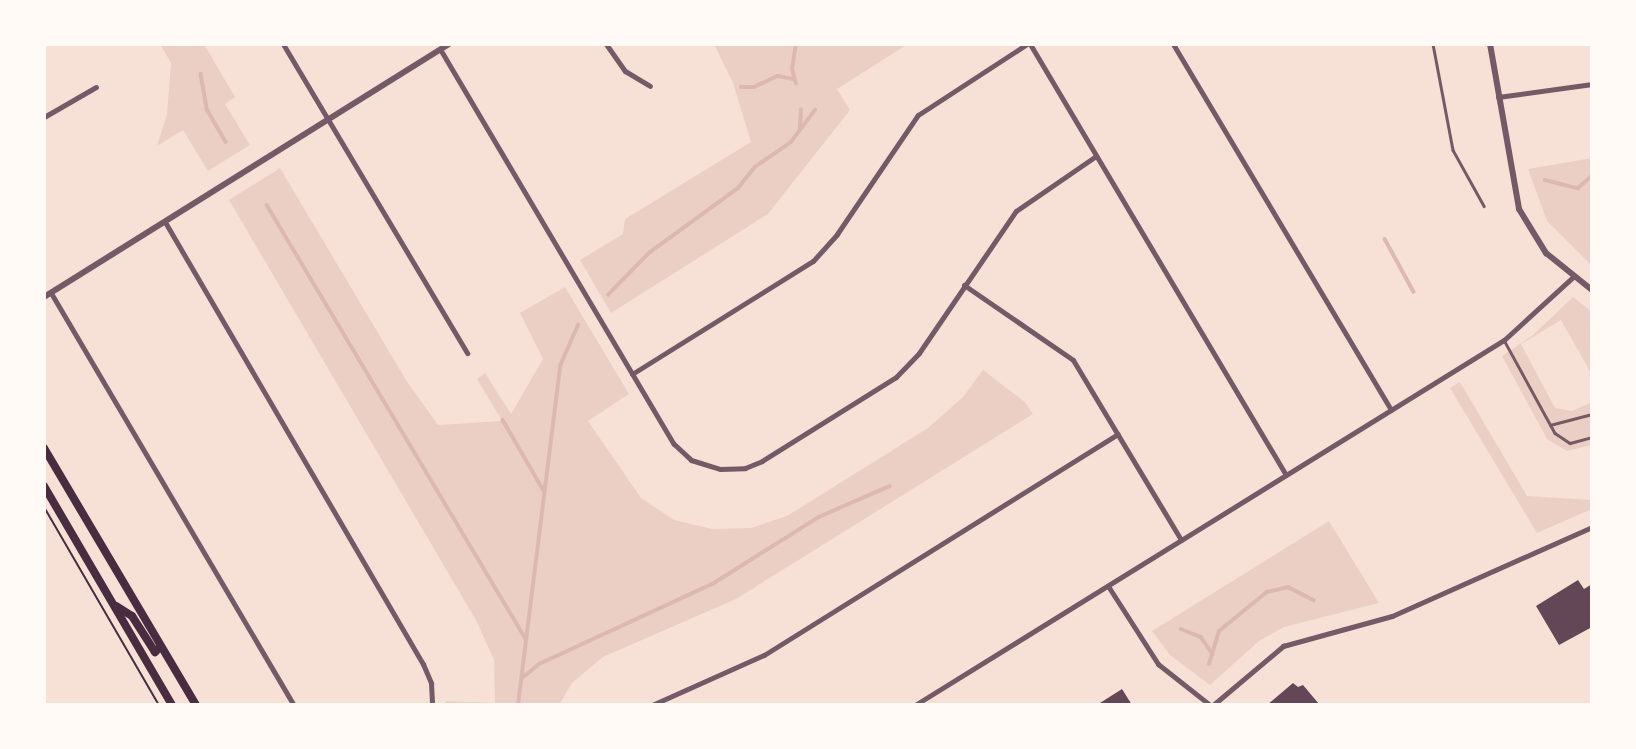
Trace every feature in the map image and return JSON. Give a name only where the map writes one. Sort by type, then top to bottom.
[{"type":"main road","points":[[45,452],[196,705]]},
{"type":"main road","points":[[44,486],[172,705]]},
{"type":"main road","points":[[113,604],[132,616],[155,652],[161,646]]},
{"type":"street","points":[[284,44],[467,353]]},
{"type":"street","points":[[44,297],[449,44]]},
{"type":"street","points":[[607,44],[631,77],[650,86]]},
{"type":"street","points":[[632,374],[813,261],[837,234],[918,115],[1029,44],[1286,475]]},
{"type":"street","points":[[1173,44],[1391,410]]},
{"type":"street","points":[[1490,44],[1519,209],[1540,245],[1592,290]]},
{"type":"street","points":[[440,49],[632,374],[685,456],[713,468],[745,468],[896,377],[914,361],[964,285],[1022,205],[1097,156]]},
{"type":"street","points":[[1498,97],[1592,84]]},
{"type":"street","points":[[44,117],[96,87]]},
{"type":"street","points":[[165,222],[424,664],[431,683],[432,705]]},
{"type":"street","points":[[915,705],[1504,340],[1574,276]]},
{"type":"street","points":[[964,285],[1073,360],[1181,540]]},
{"type":"street","points":[[51,293],[294,705]]},
{"type":"street","points":[[652,705],[764,655],[1118,434]]},
{"type":"street","points":[[1108,586],[1158,664],[1212,705],[1283,646],[1392,615],[1592,527]]},
{"type":"lane","points":[[1433,44],[1453,150],[1484,206]]},
{"type":"lane","points":[[1504,340],[1550,425],[1567,442],[1592,437]]},
{"type":"lane","points":[[1550,425],[1592,414]]},
{"type":"path","points":[[44,507],[159,705]]},
{"type":"shaded area","points":[[160,44],[204,44],[235,97],[225,104],[250,145],[208,171],[183,130],[157,146],[167,114],[171,63]]},
{"type":"shaded area","points":[[714,44],[908,44],[837,89],[850,110],[768,214],[611,313],[580,260],[623,234],[625,219],[751,142],[733,83]]},
{"type":"shaded area","points":[[1592,158],[1592,266],[1547,221],[1528,169]]},
{"type":"shaded area","points":[[280,168],[406,380],[438,425],[502,421],[477,379],[485,373],[511,414],[543,359],[520,313],[565,287],[629,394],[588,421],[641,498],[674,520],[712,529],[751,528],[787,516],[928,428],[963,397],[983,370],[1025,402],[1033,414],[736,599],[603,657],[572,683],[559,705],[445,705],[446,701],[495,703],[494,660],[477,622],[229,200]]},
{"type":"shaded area","points":[[1573,297],[1592,312],[1592,375],[1561,320],[1521,344],[1555,408],[1572,411],[1592,402],[1592,445],[1567,451],[1547,439],[1502,356],[1533,335]]},
{"type":"shaded area","points":[[1460,382],[1527,496],[1592,500],[1592,509],[1537,533],[1450,388]]},
{"type":"shaded area","points":[[1329,521],[1379,603],[1284,627],[1259,641],[1210,685],[1170,655],[1152,631]]},
{"type":"building","points":[[1578,580],[1584,589],[1592,584],[1592,627],[1559,645],[1536,606]]},
{"type":"building","points":[[1293,683],[1298,687],[1303,685],[1319,704],[1267,705]]},
{"type":"building","points":[[1122,689],[1132,705],[1100,703]]},
{"type":"waterway","points":[[796,44],[792,69],[796,84]]},
{"type":"waterway","points":[[201,74],[207,109],[226,142]]},
{"type":"waterway","points":[[741,87],[754,87],[778,76],[794,79]]},
{"type":"waterway","points":[[800,128],[801,110]]},
{"type":"waterway","points":[[608,295],[649,253],[738,188],[755,167],[791,142],[815,110]]},
{"type":"waterway","points":[[1545,180],[1578,188],[1592,176]]},
{"type":"waterway","points":[[267,205],[526,639]]},
{"type":"waterway","points":[[1385,239],[1414,292]]},
{"type":"waterway","points":[[518,705],[560,366],[578,325]]},
{"type":"waterway","points":[[503,420],[544,491]]},
{"type":"waterway","points":[[522,678],[539,664],[714,583],[819,517],[890,486]]},
{"type":"waterway","points":[[1209,664],[1219,631],[1267,592],[1288,587],[1314,600]]},
{"type":"waterway","points":[[1181,629],[1201,637],[1213,654]]}]
